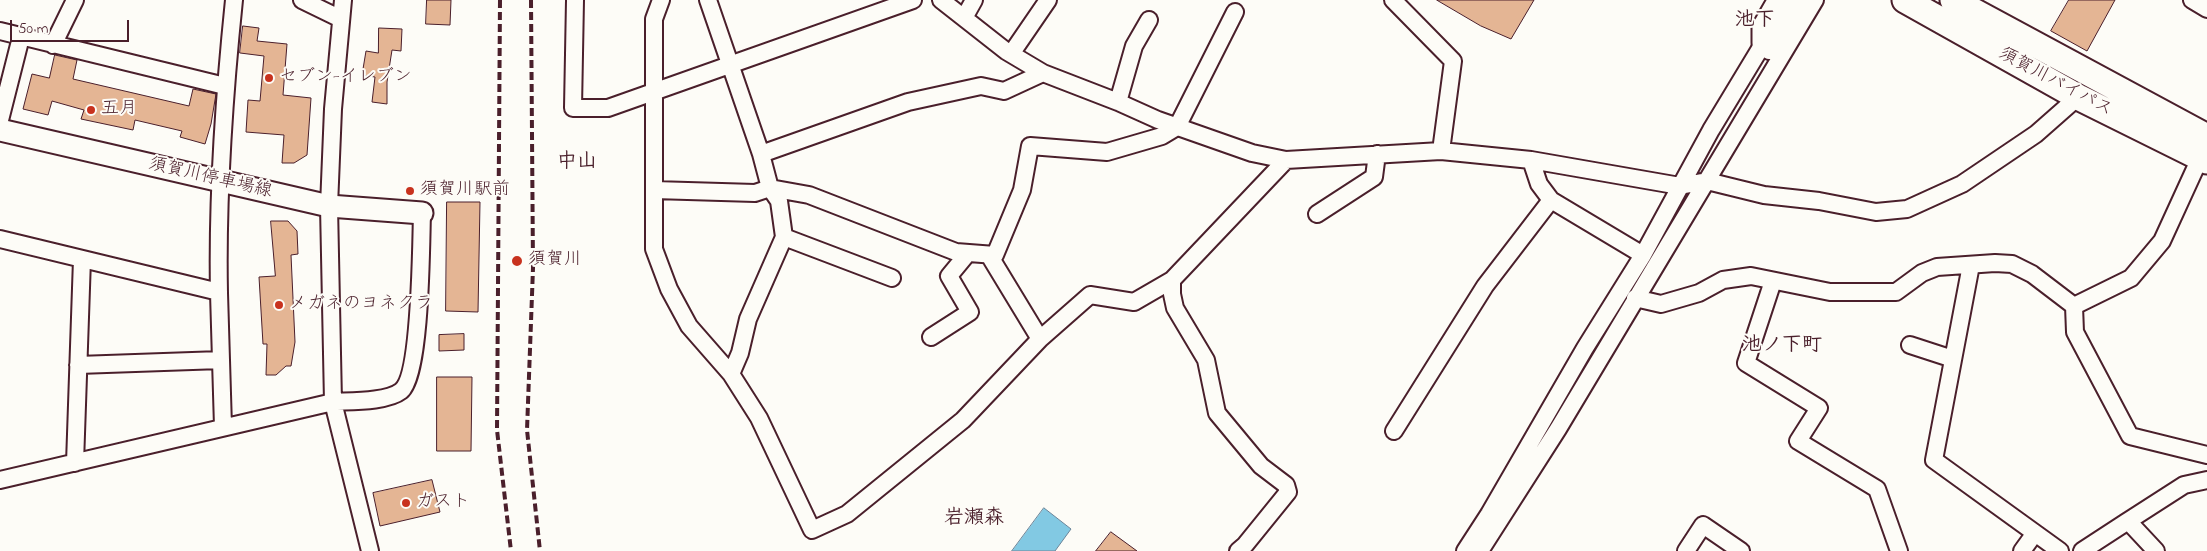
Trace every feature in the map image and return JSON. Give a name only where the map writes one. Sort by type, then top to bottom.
[{"type":"highway","points":[[1765,43],[1765,28],[1781,0]]},
{"type":"highway","name":"須賀川バイパス","points":[[1905,0],[2078,97],[2205,152]]},
{"type":"highway","name":"須賀川バイパス","points":[[1953,0],[2205,152]]},
{"type":"main road","name":"須賀川停車場線","points":[[0,130],[329,206],[422,213]]},
{"type":"street","points":[[53,45],[75,0]]},
{"type":"street","points":[[223,427],[219,292],[221,182],[225,86],[234,0]]},
{"type":"street","points":[[302,0],[341,19]]},
{"type":"street","points":[[343,0],[333,109],[329,206],[333,402],[370,551]]},
{"type":"street","points":[[575,0],[573,108],[608,108],[913,0]]},
{"type":"street","points":[[660,0],[654,19],[654,249],[669,289],[689,326],[731,374],[759,418],[812,530],[847,514],[963,420],[1040,339],[1090,295],[1134,302],[1172,280],[1286,160]]},
{"type":"street","points":[[708,0],[770,188],[779,201],[784,237],[748,319],[740,353],[731,374]]},
{"type":"street","points":[[941,0],[1011,54],[1043,73],[1177,127],[1252,153],[1286,160],[1441,150],[1531,160],[1680,186],[1707,181],[1764,195],[1819,201],[1876,212],[1906,209],[1962,184],[2036,134],[2078,97]]},
{"type":"street","points":[[964,18],[974,0]]},
{"type":"street","points":[[1011,54],[1048,0]]},
{"type":"street","points":[[1393,0],[1452,61],[1441,150]]},
{"type":"street","points":[[1464,551],[1489,514],[1585,348],[1643,255],[1711,130],[1765,43],[1787,0]]},
{"type":"street","points":[[2192,0],[2207,9]]},
{"type":"street","points":[[1680,186],[1711,148],[1811,1]]},
{"type":"street","points":[[1480,551],[1558,429],[1707,181],[1811,1]]},
{"type":"street","points":[[654,190],[755,193],[770,188],[808,194],[956,252],[995,255],[1022,190],[1030,146],[1108,152],[1162,136],[1177,127],[1235,12]]},
{"type":"street","points":[[1118,102],[1134,46],[1149,20]]},
{"type":"street","points":[[0,31],[225,86]]},
{"type":"street","points":[[0,120],[21,37]]},
{"type":"street","points":[[760,154],[908,102],[982,86],[1004,91],[1043,73]]},
{"type":"street","points":[[2074,306],[2131,278],[2162,241],[2205,152]]},
{"type":"street","points":[[1317,214],[1374,176],[1377,154]]},
{"type":"street","points":[[1531,160],[1539,184],[1551,200],[1643,255]]},
{"type":"street","points":[[1394,431],[1484,286],[1551,200]]},
{"type":"street","points":[[0,480],[333,402],[390,396],[401,392],[407,385],[415,351],[422,213]]},
{"type":"street","points":[[784,237],[892,278]]},
{"type":"street","points":[[0,239],[219,292]]},
{"type":"street","points":[[931,337],[970,312],[949,276],[968,253]]},
{"type":"street","points":[[989,255],[1040,339]]},
{"type":"street","points":[[75,463],[82,258]]},
{"type":"street","points":[[1635,298],[1661,304],[1699,293],[1723,280],[1751,276],[1830,292],[1896,292],[1922,273],[1937,267],[1995,263],[2012,264],[2032,274],[2074,306]]},
{"type":"street","points":[[1971,265],[1934,460],[2060,551]]},
{"type":"street","points":[[1172,280],[1175,308],[1206,360],[1217,413],[1261,466],[1286,485],[1288,492],[1238,551]]},
{"type":"street","points":[[1773,281],[1746,363],[1819,408],[1798,441],[1877,489],[1899,551]]},
{"type":"street","points":[[2074,306],[2075,332],[2130,436],[2207,455]]},
{"type":"street","points":[[1910,345],[1953,359]]},
{"type":"street","points":[[78,365],[221,360]]},
{"type":"street","points":[[2082,551],[2184,485],[2207,480]]},
{"type":"street","points":[[2128,521],[2156,551]]},
{"type":"street","points":[[1686,551],[1703,526],[1742,551]]},
{"type":"street","points":[[2022,551],[2035,533]]},
{"type":"water","points":[[1044,508],[1071,529],[1055,551],[1012,551]]},
{"type":"building","points":[[427,0],[451,0],[450,25],[426,24]]},
{"type":"building","points":[[1437,0],[1534,0],[1511,39],[1481,26]]},
{"type":"building","points":[[2069,0],[2115,0],[2087,51],[2051,31]]},
{"type":"building","points":[[243,26],[259,28],[257,41],[287,44],[283,95],[311,98],[307,155],[294,163],[282,163],[284,135],[246,132],[248,100],[260,101],[264,56],[240,53]]},
{"type":"building","points":[[379,28],[402,29],[401,51],[392,50],[387,82],[387,104],[372,102],[375,77],[362,75],[366,51],[378,53]]},
{"type":"building","points":[[55,55],[77,60],[73,79],[189,106],[193,89],[216,94],[211,124],[205,144],[180,137],[182,131],[135,120],[133,130],[81,119],[84,110],[52,101],[48,115],[23,109],[32,74],[49,78]]},
{"type":"building","name":"須賀川","points":[[447,202],[480,202],[478,312],[446,311]]},
{"type":"building","points":[[271,221],[288,221],[297,231],[298,254],[291,255],[295,342],[291,366],[286,366],[276,375],[266,375],[267,344],[263,344],[259,277],[275,276]]},
{"type":"building","points":[[464,334],[464,350],[439,351],[439,335]]},
{"type":"building","points":[[437,377],[472,377],[471,451],[437,451]]},
{"type":"building","name":"ガスト","points":[[432,480],[440,512],[380,526],[373,493]]},
{"type":"building","points":[[1111,532],[1137,551],[1096,551]]},
{"type":"railway","points":[[500,0],[497,430],[511,551]]},
{"type":"railway","points":[[531,0],[533,268],[527,430],[540,551]]},
{"type":"place","name":"セブン-イレブン","points":[[269,78]]},
{"type":"place","name":"五月","points":[[91,110]]},
{"type":"place","name":"須賀川駅前","points":[[410,191]]},
{"type":"place","name":"須賀川","points":[[517,261]]},
{"type":"place","name":"メガネのヨネクラ","points":[[279,305]]},
{"type":"place","name":"ガスト","points":[[406,503]]},
{"type":"district","name":"池下","points":[[1755,22]]},
{"type":"district","name":"中山","points":[[577,164]]},
{"type":"district","name":"池ノ下町","points":[[1782,347]]},
{"type":"district","name":"岩瀬森","points":[[974,520]]}]
